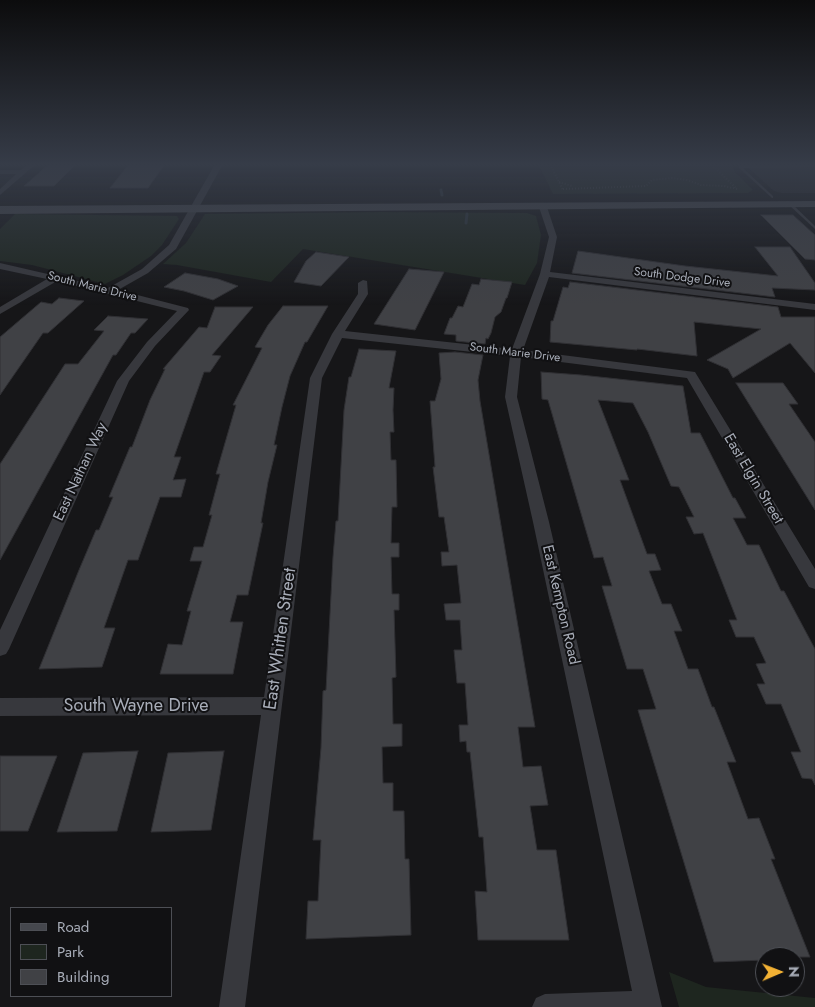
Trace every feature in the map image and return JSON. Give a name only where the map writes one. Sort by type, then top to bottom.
[{"type":"street","points":[[110,291],[145,271],[173,248],[194,211]]},
{"type":"street","name":"East Kempton Road","points":[[544,211],[553,237],[545,274],[516,353],[511,397],[649,1005]]},
{"type":"street","name":"South Marie Drive","points":[[0,266],[184,310]]},
{"type":"street","name":"South Dodge Drive","points":[[545,274],[815,307]]},
{"type":"street","points":[[0,311],[56,278]]},
{"type":"street","name":"East Whitten Street","points":[[232,1007],[316,378],[338,334],[363,294],[364,283]]},
{"type":"street","name":"East Nathan Way","points":[[0,649],[123,381],[151,344],[184,310]]},
{"type":"street","name":"South Marie Drive","points":[[338,334],[516,353],[692,375]]},
{"type":"street","name":"East Elgin Street","points":[[692,375],[815,584]]},
{"type":"street","name":"South Wayne Drive","points":[[0,707],[272,706]]},
{"type":"street","points":[[545,1007],[649,1005]]},
{"type":"lane","points":[[792,211],[815,228]]},
{"type":"green space","points":[[527,213],[536,216],[541,235],[537,263],[525,285],[303,249],[271,282],[163,264],[186,243],[205,214]]},
{"type":"green space","points":[[15,214],[177,216],[179,219],[162,245],[151,256],[123,275],[105,284],[32,265],[0,261],[0,229]]},
{"type":"green space","points":[[669,972],[706,987],[755,992],[755,997],[815,998],[815,1007],[679,1007]]},
{"type":"building","points":[[761,215],[793,215],[815,235],[815,260],[805,259]]},
{"type":"building","points":[[755,247],[790,247],[815,283],[815,290],[772,288],[775,297],[572,273],[578,251],[685,266],[778,276]]},
{"type":"building","points":[[316,252],[349,257],[321,286],[294,282],[306,261]]},
{"type":"building","points":[[409,269],[444,272],[415,330],[374,324]]},
{"type":"building","points":[[185,273],[218,279],[238,286],[213,300],[164,287]]},
{"type":"building","points":[[481,279],[512,282],[507,298],[501,312],[495,317],[491,333],[488,339],[486,338],[485,344],[456,341],[456,335],[444,334],[450,318],[452,318],[458,306],[463,307],[472,284],[479,285]]},
{"type":"building","points":[[570,282],[778,307],[781,317],[815,317],[815,373],[790,343],[733,378],[728,369],[707,360],[761,329],[694,322],[697,356],[550,342],[551,321],[553,321],[563,287],[568,288]]},
{"type":"building","points":[[59,298],[84,301],[48,333],[43,333],[0,395],[0,337],[41,302],[52,304]]},
{"type":"building","points":[[283,306],[328,306],[307,342],[305,342],[290,376],[274,445],[277,445],[268,482],[261,523],[263,523],[248,595],[237,595],[230,622],[243,622],[233,674],[160,674],[168,644],[182,645],[191,611],[187,611],[202,561],[190,561],[194,547],[203,547],[212,515],[209,515],[220,474],[216,474],[236,405],[233,405],[262,348],[255,347],[268,325]]},
{"type":"building","points":[[215,307],[253,307],[212,355],[221,356],[210,372],[204,372],[174,457],[181,457],[173,480],[186,479],[181,497],[160,497],[138,560],[128,560],[104,628],[115,628],[102,667],[39,669],[96,530],[99,530],[113,497],[109,497],[165,369],[163,369],[199,327],[207,328]]},
{"type":"building","points":[[108,316],[148,319],[135,333],[131,333],[116,355],[113,355],[0,560],[0,464],[65,364],[78,364],[104,331],[94,330]]},
{"type":"building","points":[[359,349],[396,351],[389,388],[394,388],[394,432],[390,432],[391,460],[396,460],[397,507],[392,507],[391,543],[399,543],[399,557],[391,557],[392,594],[399,594],[399,610],[394,610],[396,677],[392,678],[393,724],[402,724],[402,746],[382,747],[383,783],[393,783],[393,811],[404,811],[405,859],[409,859],[411,935],[306,939],[308,901],[318,901],[321,840],[313,840],[321,748],[323,691],[326,690],[333,557],[336,521],[338,521],[344,410],[349,377],[351,377]]},
{"type":"building","points":[[455,352],[483,355],[478,380],[480,401],[535,727],[518,727],[523,767],[541,766],[548,805],[530,806],[537,850],[556,850],[569,940],[478,940],[475,891],[487,892],[483,837],[479,837],[470,752],[467,752],[466,741],[460,742],[459,725],[468,725],[465,683],[457,683],[454,650],[462,650],[460,620],[446,620],[444,604],[461,603],[457,565],[442,566],[441,552],[449,552],[444,517],[439,517],[433,467],[435,467],[430,401],[435,401],[441,379],[439,353]]},
{"type":"building","points":[[541,372],[683,386],[691,433],[700,433],[733,498],[735,498],[746,518],[733,518],[747,545],[759,545],[781,591],[784,591],[815,649],[815,785],[812,779],[802,778],[791,752],[801,752],[781,704],[766,704],[757,684],[765,684],[756,664],[766,663],[754,637],[736,637],[729,620],[737,620],[703,533],[694,534],[686,517],[694,517],[679,487],[671,486],[648,432],[633,403],[598,400],[629,480],[620,480],[647,554],[655,554],[661,570],[649,571],[662,604],[671,604],[682,631],[674,631],[688,669],[698,669],[712,707],[714,707],[736,762],[727,762],[748,819],[759,818],[775,859],[771,859],[810,957],[805,957],[805,947],[755,947],[755,960],[714,962],[638,710],[656,709],[643,669],[627,669],[602,586],[612,586],[603,557],[594,558],[548,400],[542,399]]},
{"type":"building","points":[[736,383],[783,383],[798,404],[789,404],[815,442],[815,510]]},
{"type":"building","points":[[138,751],[117,831],[57,832],[83,753]]},
{"type":"building","points":[[224,751],[211,830],[151,832],[168,753]]},
{"type":"building","points":[[0,756],[57,756],[28,831],[0,831]]},
{"type":"waterway","points":[[466,223],[467,214]]}]
